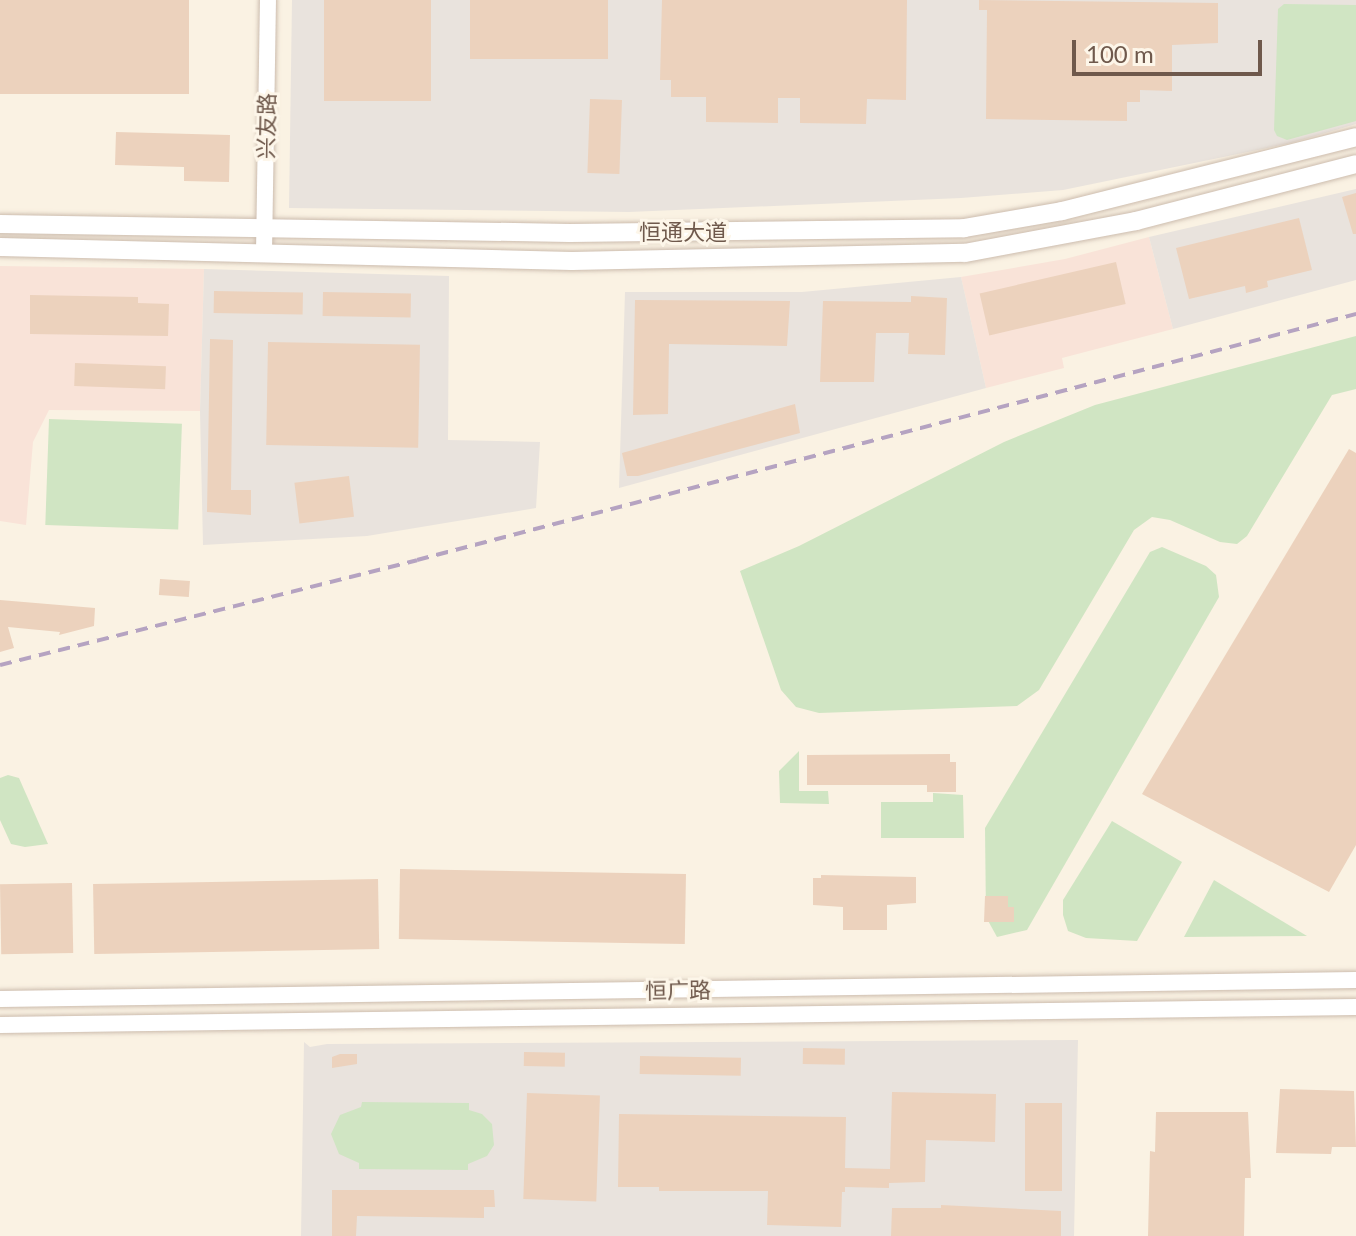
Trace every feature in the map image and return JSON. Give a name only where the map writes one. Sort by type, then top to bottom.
[{"type":"main road","name":"恒通大道","points":[[0,224],[570,233],[964,228],[1062,211],[1356,137]]},
{"type":"main road","name":"恒通大道","points":[[0,247],[572,261],[965,253],[1136,221],[1356,164]]},
{"type":"street","name":"兴友路","points":[[264,253],[268,0]]},
{"type":"street","name":"恒广路","points":[[0,999],[1356,980]]},
{"type":"street","name":"恒广路","points":[[0,1025],[1356,1007]]},
{"type":"shaded area","points":[[292,0],[1356,0],[1356,124],[1291,143],[1063,190],[961,198],[629,212],[289,208]]},
{"type":"shaded area","points":[[1356,189],[1356,280],[1173,329],[1149,237]]},
{"type":"shaded area","points":[[1149,237],[1173,329],[1062,358],[1064,368],[986,388],[961,277],[1065,259]]},
{"type":"shaded area","points":[[0,266],[204,269],[200,411],[49,410],[33,442],[26,525],[0,521]]},
{"type":"shaded area","points":[[204,269],[449,276],[448,440],[540,442],[536,508],[367,536],[203,545],[200,411]]},
{"type":"shaded area","points":[[961,277],[986,388],[619,488],[625,292],[802,292]]},
{"type":"shaded area","points":[[1078,1040],[1074,1236],[301,1236],[304,1042],[310,1047],[327,1044]]},
{"type":"green space","points":[[1284,4],[1356,5],[1356,121],[1287,140],[1277,136],[1274,130],[1278,9]]},
{"type":"green space","points":[[1356,336],[1356,389],[1332,395],[1247,536],[1237,544],[1220,542],[1170,520],[1152,517],[1134,530],[1039,690],[1017,706],[819,713],[796,707],[781,690],[740,571],[799,546],[1004,442],[1095,405]]},
{"type":"green space","points":[[49,419],[182,424],[178,530],[45,525]]},
{"type":"green space","points":[[1162,547],[1206,566],[1216,575],[1219,597],[1027,930],[997,937],[986,917],[985,828],[1150,552]]},
{"type":"green space","points":[[799,751],[799,791],[828,791],[829,804],[780,803],[779,771]]},
{"type":"green space","points":[[8,775],[19,778],[48,844],[25,847],[11,844],[0,820],[0,778]]},
{"type":"green space","points":[[933,793],[963,795],[964,838],[881,838],[881,802],[933,802]]},
{"type":"green space","points":[[1112,821],[1182,862],[1137,941],[1086,938],[1068,931],[1063,915],[1063,900]]},
{"type":"green space","points":[[1214,880],[1307,936],[1184,937]]},
{"type":"green space","points":[[362,1102],[469,1103],[469,1110],[482,1114],[492,1124],[494,1145],[487,1156],[468,1164],[468,1170],[359,1169],[359,1163],[339,1154],[331,1134],[340,1115],[361,1107]]},
{"type":"building","points":[[0,0],[189,0],[189,94],[0,94]]},
{"type":"building","points":[[324,0],[431,0],[431,101],[324,101]]},
{"type":"building","points":[[470,0],[608,0],[608,59],[470,59]]},
{"type":"building","points":[[662,0],[907,0],[906,100],[867,99],[866,124],[800,123],[800,98],[778,98],[778,123],[706,122],[706,97],[671,97],[671,80],[660,80]]},
{"type":"building","points":[[979,0],[1218,3],[1218,43],[1172,45],[1172,91],[1140,90],[1140,102],[1127,102],[1127,121],[986,119],[987,10],[979,10]]},
{"type":"building","points":[[590,99],[622,100],[619,174],[587,173]]},
{"type":"building","points":[[116,132],[230,135],[229,182],[184,181],[184,167],[115,165]]},
{"type":"building","points":[[1356,193],[1356,234],[1353,234],[1342,197]]},
{"type":"building","points":[[1299,218],[1312,270],[1267,281],[1268,287],[1246,293],[1245,286],[1189,299],[1176,248]]},
{"type":"building","points":[[1116,262],[1126,304],[989,335],[980,293]]},
{"type":"building","points":[[214,291],[303,293],[303,315],[214,313]]},
{"type":"building","points":[[323,292],[411,294],[411,318],[323,316]]},
{"type":"building","points":[[30,295],[138,297],[138,303],[169,304],[168,336],[30,334]]},
{"type":"building","points":[[911,296],[947,298],[945,355],[908,354],[909,333],[876,333],[874,382],[820,382],[823,301],[911,302]]},
{"type":"building","points":[[635,300],[790,301],[787,346],[669,344],[668,414],[633,415]]},
{"type":"building","points":[[210,339],[233,340],[231,490],[251,490],[251,515],[207,512]]},
{"type":"building","points":[[268,342],[420,345],[418,448],[266,445]]},
{"type":"building","points":[[75,363],[166,366],[165,389],[74,386]]},
{"type":"building","points":[[795,404],[800,433],[638,476],[627,476],[622,453]]},
{"type":"building","points":[[1349,449],[1356,453],[1356,845],[1329,892],[1142,794]]},
{"type":"building","points":[[349,476],[354,517],[299,523],[294,483]]},
{"type":"building","points":[[160,579],[190,581],[189,597],[159,595]]},
{"type":"building","points":[[0,600],[95,608],[94,626],[59,635],[60,632],[8,627],[14,648],[0,652]]},
{"type":"building","points":[[950,754],[950,762],[956,762],[956,792],[927,792],[927,785],[807,785],[807,755]]},
{"type":"building","points":[[400,869],[686,874],[685,944],[399,939]]},
{"type":"building","points":[[821,875],[916,877],[916,903],[887,905],[887,930],[843,930],[843,907],[813,905],[813,878],[821,878]]},
{"type":"building","points":[[378,879],[379,949],[94,954],[93,884]]},
{"type":"building","points":[[72,883],[73,953],[1,954],[0,884]]},
{"type":"building","points":[[985,896],[1008,896],[1008,907],[1014,907],[1014,922],[984,922]]},
{"type":"building","points":[[803,1048],[845,1049],[845,1065],[803,1064]]},
{"type":"building","points":[[524,1052],[565,1053],[565,1067],[524,1066]]},
{"type":"building","points":[[357,1054],[357,1064],[332,1068],[332,1057]]},
{"type":"building","points":[[640,1056],[741,1058],[741,1076],[640,1074]]},
{"type":"building","points":[[1280,1089],[1354,1091],[1356,1147],[1332,1147],[1331,1154],[1276,1153]]},
{"type":"building","points":[[892,1092],[996,1094],[995,1142],[926,1140],[925,1182],[889,1183],[889,1188],[845,1187],[845,1192],[842,1192],[841,1227],[767,1225],[768,1191],[659,1191],[659,1187],[618,1187],[619,1114],[846,1117],[845,1168],[890,1169]]},
{"type":"building","points":[[527,1093],[600,1096],[596,1201],[523,1199]]},
{"type":"building","points":[[1025,1103],[1062,1103],[1062,1191],[1025,1191]]},
{"type":"building","points":[[1156,1112],[1248,1112],[1251,1178],[1245,1178],[1244,1236],[1148,1236],[1150,1151],[1155,1152]]},
{"type":"building","points":[[332,1190],[494,1190],[495,1207],[484,1207],[484,1218],[357,1216],[356,1236],[332,1236]]},
{"type":"building","points":[[941,1205],[1061,1211],[1061,1236],[891,1236],[892,1208],[941,1208]]},
{"type":"railway","points":[[0,665],[417,560],[1356,314]]}]
